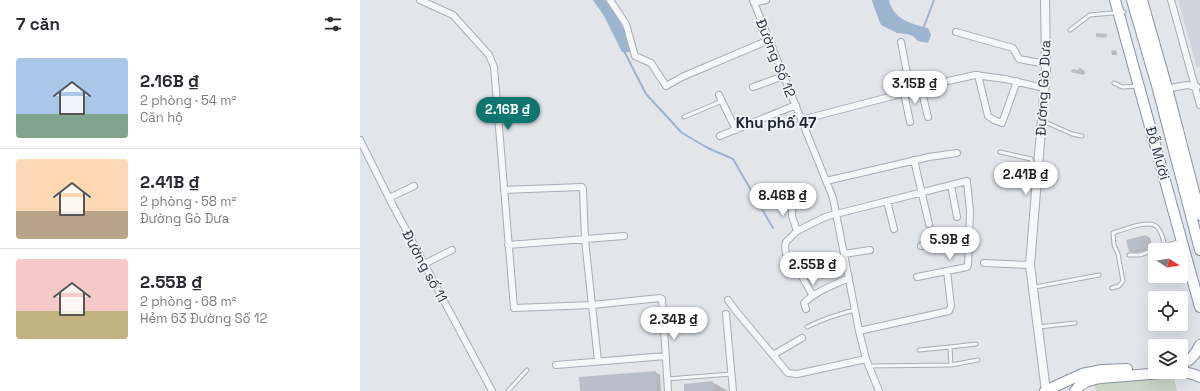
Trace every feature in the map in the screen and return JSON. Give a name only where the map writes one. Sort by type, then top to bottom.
[{"type":"highway","name":"Đỗ Mười","points":[[1115,0],[1121,13],[1200,284]]},
{"type":"highway","name":"Đỗ Mười","points":[[1121,0],[1121,13],[1139,86],[1200,307]]},
{"type":"highway","name":"Đỗ Mười","points":[[1132,0],[1162,89],[1200,215]]},
{"type":"highway","name":"Đỗ Mười","points":[[1142,0],[1200,250]]},
{"type":"highway","points":[[1188,361],[1193,357],[1200,345]]},
{"type":"highway","points":[[1045,391],[1082,374],[1102,370],[1148,367]]},
{"type":"highway","points":[[1075,391],[1079,386],[1088,380],[1100,378],[1175,372],[1186,372],[1200,377]]},
{"type":"street","points":[[420,0],[453,15],[489,55],[494,67],[514,308],[662,299],[668,391]]},
{"type":"street","points":[[610,0],[626,24],[635,56],[651,63],[666,86],[682,77],[769,40]]},
{"type":"street","points":[[754,2],[766,0]]},
{"type":"street","name":"Đường Gò Dưa","points":[[1045,0],[1046,64],[1030,266],[1045,391]]},
{"type":"street","points":[[1171,0],[1197,78],[1200,104]]},
{"type":"street","name":"Đường Số 12","points":[[754,2],[833,198],[859,331],[866,359],[879,391]]},
{"type":"street","points":[[956,32],[1013,48],[1019,59],[1046,64]]},
{"type":"street","points":[[901,42],[909,84],[906,92],[910,122]]},
{"type":"street","points":[[978,75],[988,116],[1002,123],[1016,81]]},
{"type":"street","points":[[948,81],[978,75],[1016,81],[1044,88]]},
{"type":"street","points":[[753,87],[784,76]]},
{"type":"street","points":[[1187,85],[1197,78]]},
{"type":"street","points":[[802,120],[935,85]]},
{"type":"street","points":[[1162,89],[1187,85],[1198,87]]},
{"type":"street","points":[[920,88],[928,117]]},
{"type":"street","points":[[719,95],[736,130]]},
{"type":"street","points":[[720,136],[796,105]]},
{"type":"street","name":"Đường số 11","points":[[360,140],[389,198],[492,391]]},
{"type":"street","points":[[826,181],[914,160],[957,152]]},
{"type":"street","points":[[914,160],[928,224]]},
{"type":"street","points":[[813,296],[795,264],[786,254],[786,242],[797,231],[825,217],[967,181],[970,212],[969,262],[967,267],[917,277]]},
{"type":"street","points":[[951,185],[957,217]]},
{"type":"street","points":[[389,198],[414,186]]},
{"type":"street","points":[[504,190],[582,187],[585,240],[598,361]]},
{"type":"street","points":[[785,192],[792,210],[792,216],[797,231]]},
{"type":"street","points":[[887,201],[894,228]]},
{"type":"street","points":[[921,246],[970,235]]},
{"type":"street","points":[[508,245],[624,236]]},
{"type":"street","points":[[424,264],[452,250]]},
{"type":"street","points":[[844,254],[870,250]]},
{"type":"street","points":[[984,263],[1030,266]]},
{"type":"street","points":[[859,331],[949,312],[951,306],[947,271]]},
{"type":"street","points":[[806,309],[804,303],[813,296],[849,278]]},
{"type":"street","points":[[728,300],[788,373],[797,374],[866,359]]},
{"type":"street","points":[[726,314],[733,391]]},
{"type":"street","points":[[773,356],[802,338]]},
{"type":"street","points":[[556,365],[666,356]]},
{"type":"lane","points":[[1070,30],[1090,15],[1121,13]]},
{"type":"lane","points":[[1114,83],[1122,88],[1139,86]]},
{"type":"lane","points":[[684,117],[722,101]]},
{"type":"lane","points":[[1042,121],[1072,134],[1082,136]]},
{"type":"lane","points":[[1000,152],[1031,159],[1033,165],[1038,167]]},
{"type":"lane","points":[[1112,288],[1119,286],[1123,281],[1118,254],[1114,245],[1113,233],[1145,224],[1153,224],[1159,228],[1163,243]]},
{"type":"lane","points":[[1173,243],[1182,240]]},
{"type":"lane","points":[[1129,255],[1140,255],[1148,252]]},
{"type":"lane","points":[[1033,287],[1099,275]]},
{"type":"lane","points":[[807,327],[827,318],[855,310]]},
{"type":"lane","points":[[1038,327],[1075,323]]},
{"type":"lane","points":[[919,350],[976,344]]},
{"type":"lane","points":[[950,347],[951,365]]},
{"type":"lane","points":[[869,366],[951,365],[978,360]]},
{"type":"lane","points":[[508,391],[527,370]]},
{"type":"lane","points":[[667,379],[731,374]]},
{"type":"shaded area","points":[[1178,0],[1200,0],[1200,67],[1197,68]]},
{"type":"green space","points":[[1174,379],[1177,391],[1096,391],[1095,384]]},
{"type":"water","points":[[593,0],[605,0],[617,16],[632,52],[622,52],[604,16]]},
{"type":"water","points":[[872,0],[889,0],[894,12],[904,20],[915,25],[928,28],[931,35],[928,43],[918,41],[913,36],[907,34],[897,33],[881,25]]},
{"type":"building","points":[[1096,33],[1107,34],[1106,38],[1096,37]]},
{"type":"building","points":[[1079,68],[1082,68],[1082,74],[1071,72],[1072,69],[1078,70]]},
{"type":"building","points":[[1146,235],[1148,247],[1129,252],[1126,240]]},
{"type":"building","points":[[656,371],[657,391],[580,391],[579,377]]},
{"type":"building","points":[[713,381],[714,391],[684,391],[684,384]]},
{"type":"waterway","points":[[923,29],[934,0]]},
{"type":"waterway","points":[[624,51],[646,94],[682,133],[708,148],[733,159],[773,228]]},
{"type":"district","name":"Khu phố 47","points":[[776,123]]}]
